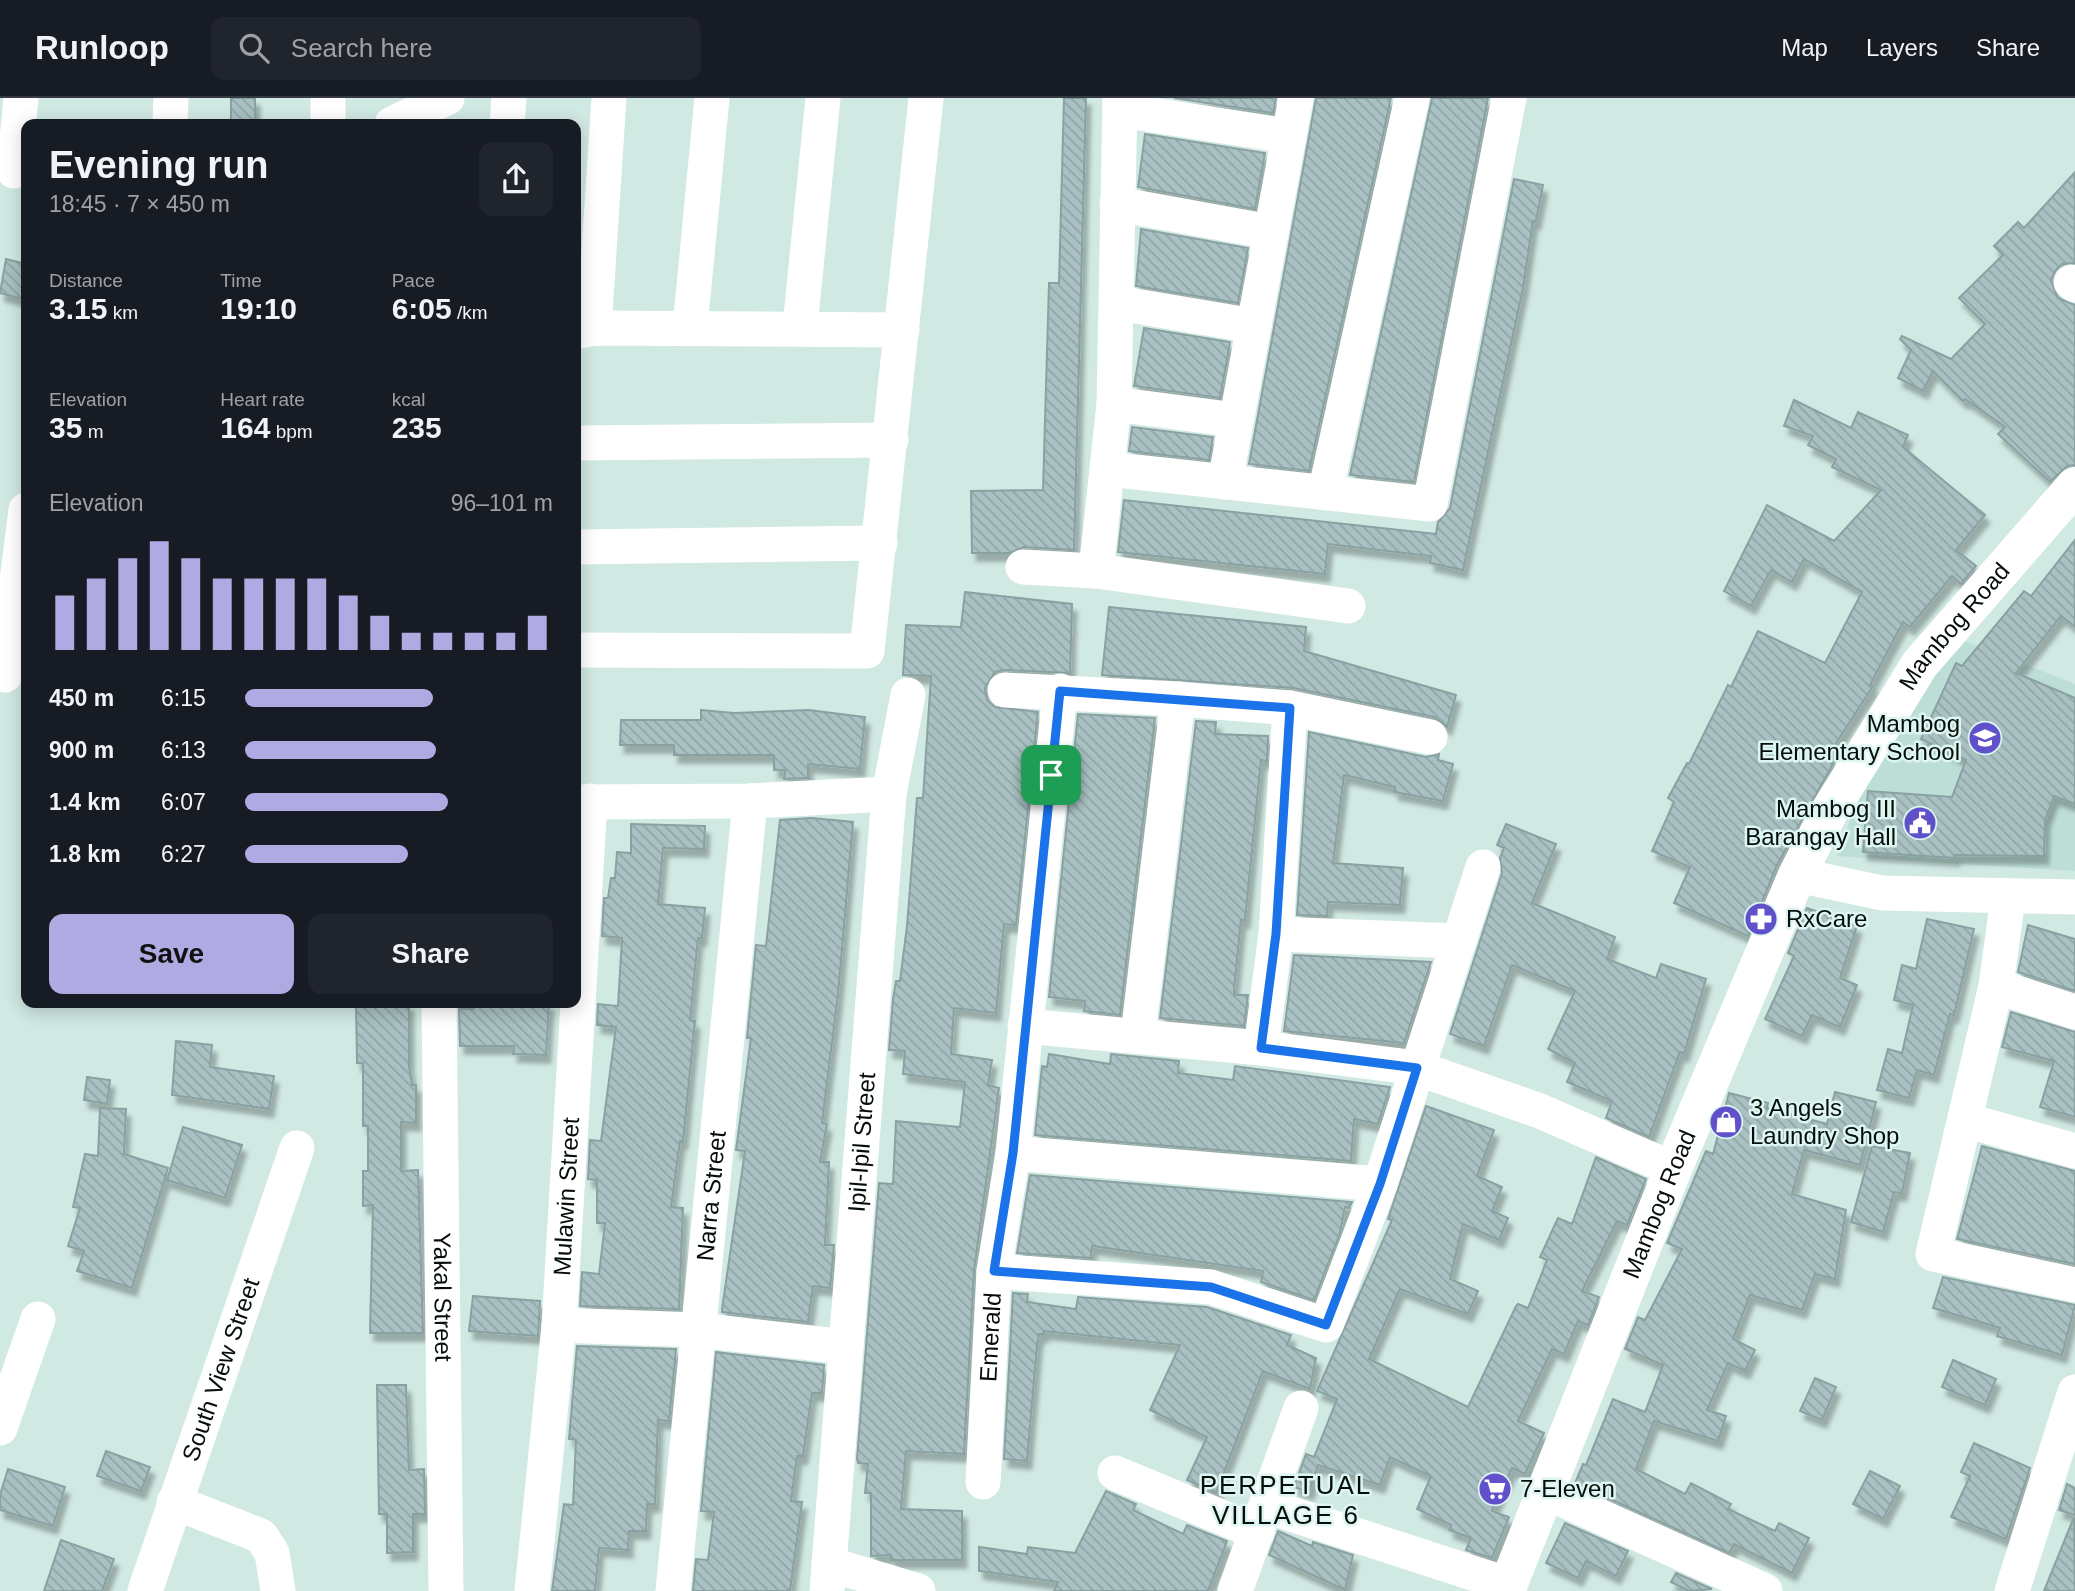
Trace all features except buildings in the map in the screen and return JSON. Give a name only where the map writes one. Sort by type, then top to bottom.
[{"type":"main road","name":"Mambog Road","points":[[1507,1588],[1673,1170],[1797,874],[1829,813],[1920,664],[2075,486]]},
{"type":"street","points":[[14,171],[20,98]]},
{"type":"street","points":[[170,119],[171,98]]},
{"type":"street","points":[[328,98],[328,119]]},
{"type":"street","points":[[403,119],[447,98]]},
{"type":"street","points":[[507,119],[509,98]]},
{"type":"street","points":[[609,98],[585,330],[800,327],[902,330]]},
{"type":"street","points":[[690,328],[712,98]]},
{"type":"street","points":[[800,327],[823,98]]},
{"type":"street","points":[[581,650],[867,651],[926,98]]},
{"type":"street","points":[[1225,482],[1297,98]]},
{"type":"street","points":[[1325,493],[1412,98]]},
{"type":"street","points":[[1108,469],[1430,504],[1509,98]]},
{"type":"street","points":[[1096,571],[1114,404],[1120,104],[1289,136]]},
{"type":"street","points":[[1117,204],[1271,232]]},
{"type":"street","points":[[1118,303],[1254,326]]},
{"type":"street","points":[[1114,404],[1236,420]]},
{"type":"street","points":[[581,443],[891,440]]},
{"type":"street","points":[[581,547],[880,542]]},
{"type":"street","points":[[10,677],[21,562]]},
{"type":"street","points":[[1023,566],[1096,571],[1348,606]]},
{"type":"street","points":[[1005,690],[1060,691],[1290,708],[1430,737]]},
{"type":"street","name":"Emerald","points":[[982,1482],[994,1271],[1013,1153],[1060,691]]},
{"type":"street","name":"Ipil-Ipil Street","points":[[828,1577],[889,794],[908,695]]},
{"type":"street","points":[[1138,1035],[1178,699]]},
{"type":"street","points":[[1261,1048],[1276,934],[1290,708]]},
{"type":"street","points":[[583,801],[750,801],[889,794]]},
{"type":"street","name":"Mulawin Street","points":[[581,845],[583,801]]},
{"type":"street","name":"Narra Street","points":[[673,1591],[750,801]]},
{"type":"street","points":[[994,1271],[1211,1287],[1326,1325],[1380,1184],[1483,867]]},
{"type":"street","points":[[1797,874],[1882,892],[2008,898],[2075,897]]},
{"type":"street","points":[[2008,898],[1996,986],[1933,1254],[2075,1285]]},
{"type":"street","points":[[1276,934],[1459,941]]},
{"type":"street","points":[[1996,986],[2075,1012]]},
{"type":"street","name":"Yakal Street","points":[[439,1008],[446,1591]]},
{"type":"street","name":"Mulawin Street","points":[[532,1591],[559,1325],[574,1008]]},
{"type":"street","points":[[1025,1026],[1261,1048],[1417,1068],[1541,1111],[1673,1170]]},
{"type":"street","points":[[1965,1120],[2075,1151]]},
{"type":"street","name":"South View Street","points":[[145,1591],[297,1148]]},
{"type":"street","points":[[1013,1153],[1380,1184]]},
{"type":"street","points":[[0,1428],[38,1319]]},
{"type":"street","points":[[559,1325],[699,1330],[846,1347]]},
{"type":"street","points":[[2012,1591],[2075,1392]]},
{"type":"street","points":[[1235,1591],[1301,1408]]},
{"type":"street","points":[[1115,1473],[1262,1519],[1507,1588]]},
{"type":"street","points":[[1546,1492],[1765,1591]]},
{"type":"street","points":[[174,1502],[261,1536],[272,1553],[278,1591]]},
{"type":"street","points":[[828,1577],[918,1591]]},
{"type":"shaded area","name":"Mambog Elementary School","points":[[1958,638],[2075,684],[2075,871],[1837,856],[1860,792]]},
{"type":"place","name":"Mambog Elementary School","points":[[1985,738]]},
{"type":"place","name":"Mambog III Barangay Hall","points":[[1920,823]]},
{"type":"place","name":"RxCare","points":[[1761,919]]},
{"type":"place","name":"3 Angels Laundry Shop","points":[[1726,1122]]},
{"type":"place","name":"7-Eleven","points":[[1495,1489]]},
{"type":"district","name":"PERPETUAL VILLAGE 6","points":[[1286,1500]]},
{"type":"route","points":[[1060,691],[1290,708],[1276,934],[1261,1048],[1417,1068],[1380,1184],[1326,1325],[1211,1287],[994,1271],[1013,1153],[1051,775],[1060,691]]}]
